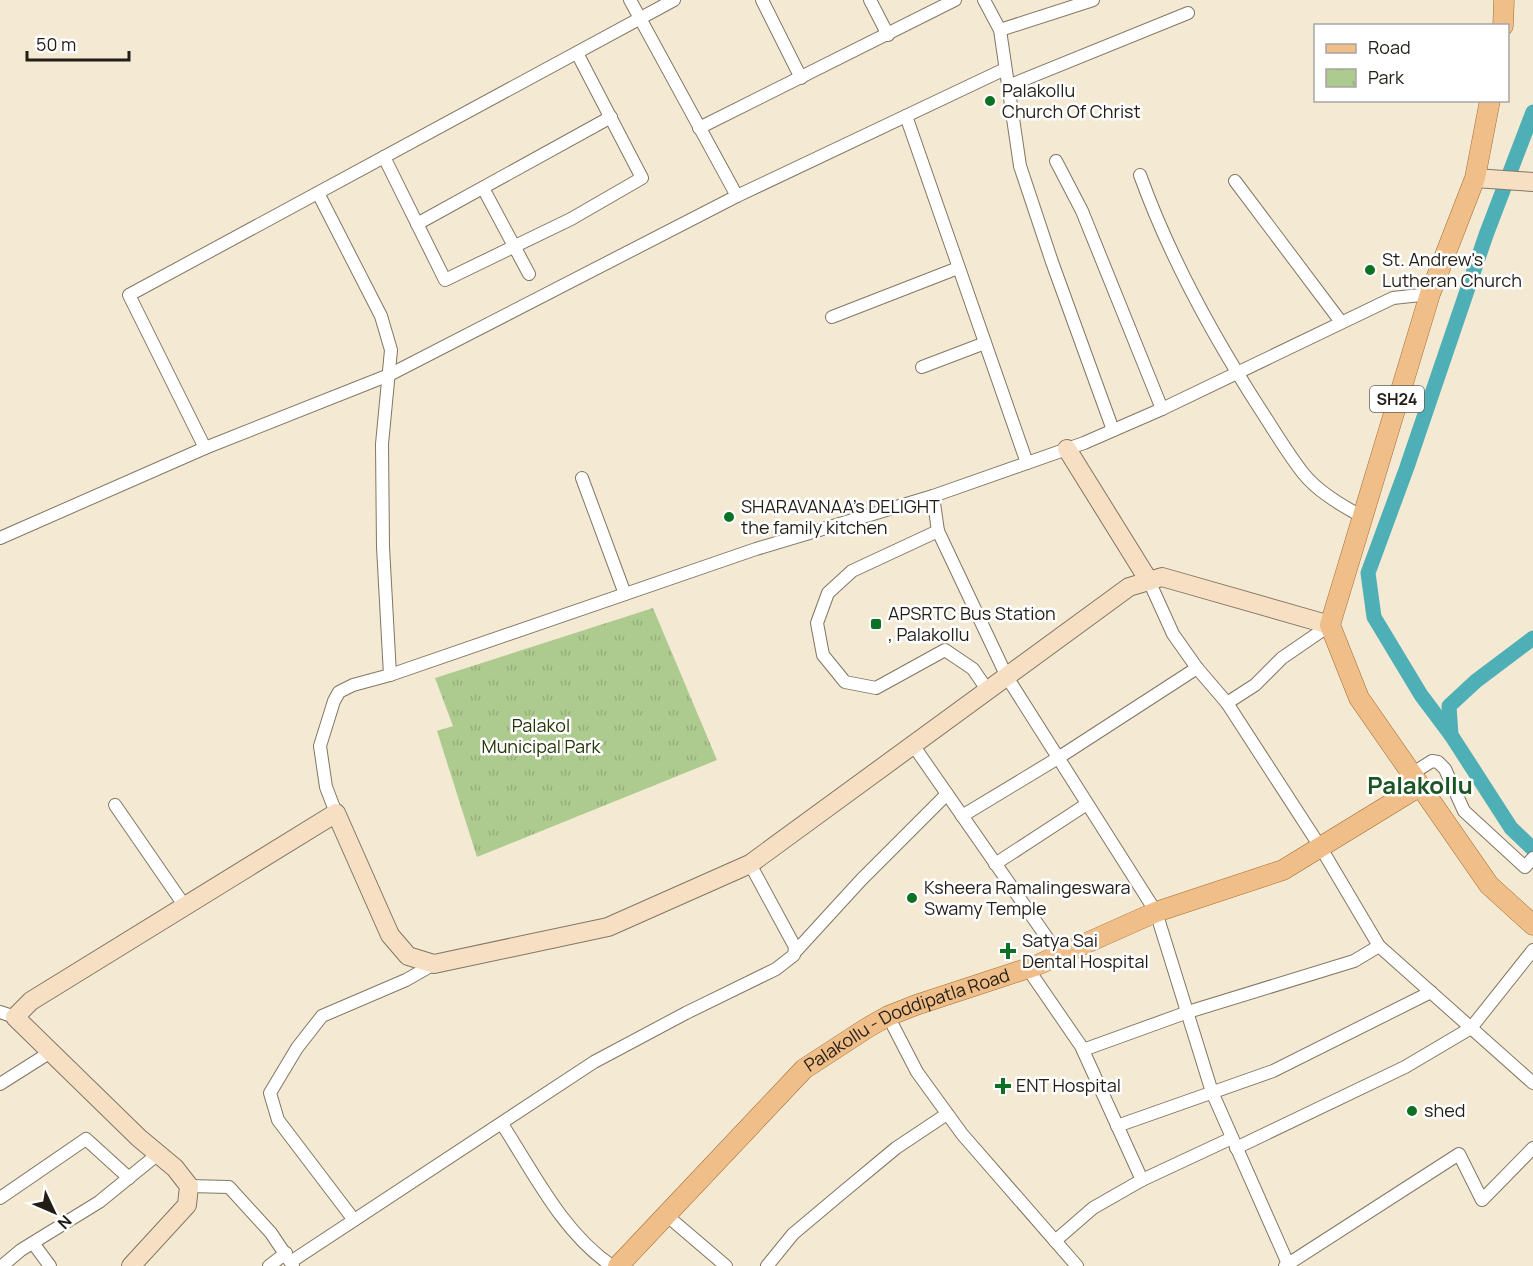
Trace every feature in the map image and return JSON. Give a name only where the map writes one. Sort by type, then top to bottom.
[{"type":"main road","points":[[1503,24],[1504,0]]},
{"type":"main road","name":"SH24","points":[[1330,625],[1361,516],[1430,294],[1475,178],[1490,102]]},
{"type":"main road","points":[[1330,625],[1359,698],[1489,885],[1533,925]]},
{"type":"main road","name":"Palakollu - Doddipatla Road","points":[[618,1266],[804,1069],[888,1016],[1028,969],[1156,912],[1283,870],[1321,848],[1416,780]]},
{"type":"street","points":[[630,0],[737,196]]},
{"type":"street","points":[[205,448],[129,295],[674,0]]},
{"type":"street","points":[[762,0],[801,78]]},
{"type":"street","points":[[870,0],[888,35]]},
{"type":"street","points":[[699,128],[955,0]]},
{"type":"street","points":[[984,0],[1000,30],[1020,166],[1113,430]]},
{"type":"street","points":[[1000,30],[1025,20],[1094,0]]},
{"type":"street","points":[[1008,86],[1188,13]]},
{"type":"street","points":[[384,157],[445,280],[571,219],[642,178],[577,53]]},
{"type":"street","points":[[0,538],[205,448],[389,375],[737,196],[1005,69]]},
{"type":"street","points":[[906,116],[1028,463]]},
{"type":"street","points":[[417,224],[611,117]]},
{"type":"street","points":[[1056,161],[1082,211],[1162,409]]},
{"type":"street","points":[[1140,175],[1187,282],[1236,373],[1304,474],[1339,504],[1361,516]]},
{"type":"street","points":[[1475,178],[1533,182]]},
{"type":"street","points":[[1235,181],[1341,322]]},
{"type":"street","points":[[483,188],[529,274]]},
{"type":"street","points":[[318,194],[381,316],[391,350],[382,455],[383,547],[390,675]]},
{"type":"street","points":[[832,318],[958,268]]},
{"type":"street","points":[[434,964],[408,956],[390,935],[326,787],[320,746],[339,692],[353,685],[390,675],[756,549],[933,496],[1067,449],[1162,409],[1393,297],[1430,294]]},
{"type":"street","points":[[922,367],[985,343]]},
{"type":"street","points":[[1067,449],[1149,581],[1173,634],[1197,668],[1227,703],[1321,848],[1379,945],[1533,1083]]},
{"type":"street","points":[[582,478],[625,594]]},
{"type":"street","points":[[933,496],[938,531],[1007,677],[1156,912],[1212,1092],[1287,1266],[1459,1154],[1482,1200],[1533,1148]]},
{"type":"street","points":[[938,531],[852,571],[828,593],[817,623],[824,655],[845,682],[876,688],[945,650],[973,669],[988,690]]},
{"type":"street","points":[[354,1220],[278,1120],[270,1093],[297,1048],[322,1016],[406,980],[434,964],[608,927],[750,864],[1130,587],[1162,577],[1330,625]]},
{"type":"street","points":[[1227,703],[1255,684],[1282,658],[1330,625]]},
{"type":"street","points":[[962,816],[1058,758],[1197,668]]},
{"type":"street","points":[[913,745],[1059,955]]},
{"type":"street","points":[[1416,780],[1432,761],[1438,762],[1445,769],[1464,811],[1529,862]]},
{"type":"street","points":[[269,1266],[290,1260],[354,1220],[594,1062],[776,969],[794,955],[861,880],[947,795]]},
{"type":"street","points":[[995,864],[1087,804]]},
{"type":"street","points":[[115,805],[184,905]]},
{"type":"street","points":[[131,1266],[187,1205],[189,1186],[175,1168],[7,1015],[336,813]]},
{"type":"street","points":[[750,864],[796,951]]},
{"type":"street","points":[[1083,1050],[1188,1012],[1354,961],[1379,945]]},
{"type":"street","points":[[1055,1241],[1093,1208],[1142,1180],[1234,1143],[1405,1067],[1472,1028],[1533,950]]},
{"type":"street","points":[[1028,969],[1083,1050],[1142,1180]]},
{"type":"street","points":[[1117,1126],[1273,1071],[1431,992]]},
{"type":"street","points":[[888,1016],[917,1072],[962,1134],[1077,1266]]},
{"type":"street","points":[[0,1084],[49,1053]]},
{"type":"street","points":[[767,1266],[793,1234],[896,1148],[947,1114]]},
{"type":"street","points":[[502,1124],[568,1226],[595,1254],[612,1266]]},
{"type":"street","points":[[0,1198],[86,1139],[129,1178]]},
{"type":"street","points":[[2,1266],[33,1243],[99,1202],[158,1154]]},
{"type":"street","points":[[189,1186],[230,1187],[271,1233],[290,1260]]},
{"type":"street","points":[[665,1214],[726,1266]]},
{"type":"street","points":[[33,1243],[50,1266]]},
{"type":"green space","name":"Palakol Municipal Park","points":[[653,608],[717,760],[477,857],[437,731],[453,726],[435,678]]},
{"type":"waterway","points":[[1451,735],[1421,695],[1374,617],[1368,573],[1407,467],[1486,235],[1533,112]]},
{"type":"waterway","points":[[1533,638],[1476,681],[1449,706],[1451,735],[1511,828],[1533,849]]},
{"type":"place","name":"Palakollu Church Of Christ","points":[[990,101]]},
{"type":"place","name":"St. Andrew's Lutheran Church","points":[[1370,270]]},
{"type":"place","name":"SHARAVANAA's DELIGHT the family kitchen","points":[[729,517]]},
{"type":"place","name":"APSRTC Bus Station , Palakollu","points":[[876,624]]},
{"type":"place","name":"Ksheera Ramalingeswara Swamy Temple","points":[[912,898]]},
{"type":"place","name":"Satya Sai Dental Hospital","points":[[1008,951]]},
{"type":"place","name":"ENT Hospital","points":[[1003,1086]]},
{"type":"place","name":"shed","points":[[1412,1111]]},
{"type":"district","name":"Palakollu","points":[[1420,786]]}]
